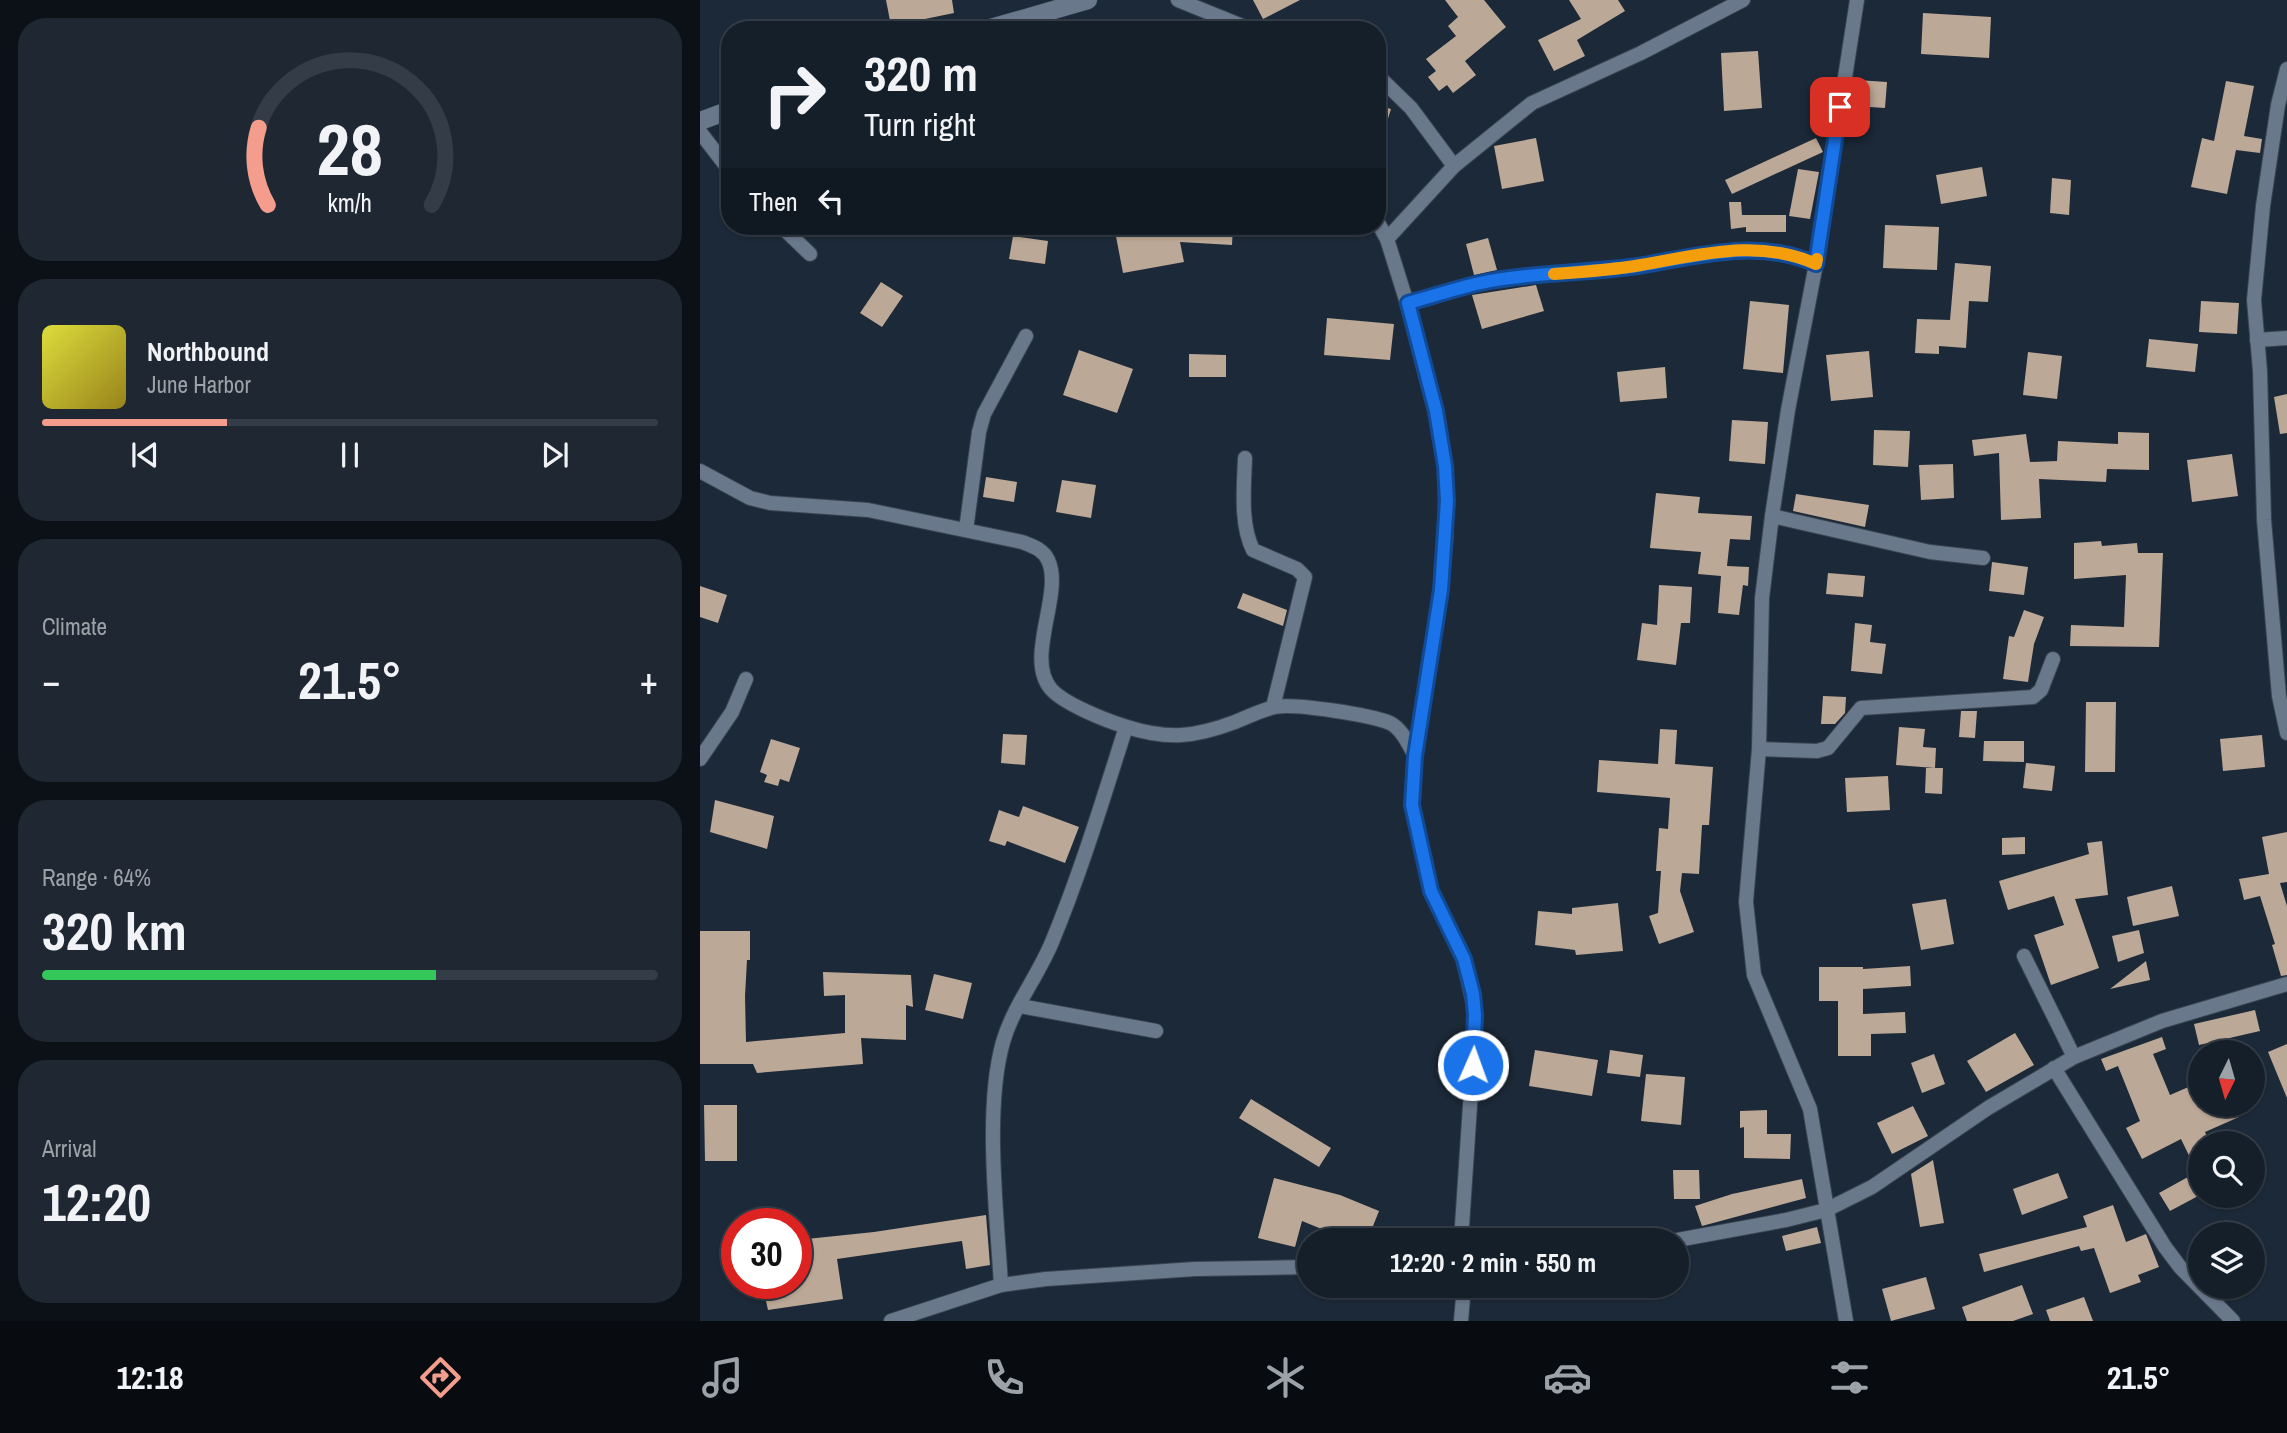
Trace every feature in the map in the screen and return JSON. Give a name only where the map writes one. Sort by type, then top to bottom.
[{"type":"street","points":[[1015,21],[1088,0]]},
{"type":"street","points":[[1178,0],[1230,21]]},
{"type":"street","points":[[1387,240],[1454,166],[1532,103],[1641,53],[1743,0]]},
{"type":"street","points":[[1846,1321],[1810,1109],[1754,975],[1746,902],[1759,749],[1762,598],[1772,516],[1788,410],[1816,264],[1857,0]]},
{"type":"street","points":[[2287,69],[2278,104],[2263,206],[2255,300],[2264,520],[2279,696],[2287,733]]},
{"type":"street","points":[[1386,81],[1411,108],[1454,166]]},
{"type":"street","points":[[700,121],[721,113]]},
{"type":"street","points":[[700,132],[721,160]]},
{"type":"street","points":[[790,235],[810,254]]},
{"type":"street","points":[[1384,235],[1408,303],[1436,411],[1445,466],[1447,501],[1441,590],[1415,756],[1412,805],[1426,872],[1437,906],[1464,959],[1475,1015],[1462,1228]]},
{"type":"street","points":[[1408,303],[1488,281],[1638,266],[1748,249],[1776,251],[1816,264]]},
{"type":"street","points":[[966,530],[976,453],[985,414],[1026,336]]},
{"type":"street","points":[[2257,340],[2287,338]]},
{"type":"street","points":[[1245,458],[1245,507],[1248,540],[1253,550],[1297,569],[1305,577],[1273,707]]},
{"type":"street","points":[[700,471],[750,498],[770,503],[868,510],[1022,542],[1039,549],[1048,559],[1051,575],[1041,660],[1043,676],[1052,690],[1069,702],[1126,727],[1168,736],[1199,734],[1273,707],[1298,705],[1390,724],[1403,735],[1415,756]]},
{"type":"street","points":[[1772,516],[1930,552],[1983,558]]},
{"type":"street","points":[[1759,749],[1817,751],[1828,748],[1861,708],[2033,697],[2040,690],[2053,659]]},
{"type":"street","points":[[700,759],[732,712],[746,679]]},
{"type":"street","points":[[1000,1286],[995,1103],[1004,1040],[1052,944],[1126,727]]},
{"type":"street","points":[[2024,956],[2074,1057]]},
{"type":"street","points":[[1689,1238],[1826,1210],[1872,1187],[1988,1108],[2074,1057],[2162,1021],[2287,984]]},
{"type":"street","points":[[1020,1006],[1156,1031]]},
{"type":"street","points":[[2054,1069],[2111,1156],[2165,1247],[2180,1267],[2233,1321]]},
{"type":"street","points":[[891,1321],[1000,1286],[1046,1279],[1168,1271],[1297,1267]]},
{"type":"street","points":[[1461,1321],[1463,1298]]},
{"type":"building","points":[[886,0],[952,0],[954,13],[915,21],[890,21]]},
{"type":"building","points":[[1253,0],[1300,0],[1263,19]]},
{"type":"building","points":[[1445,0],[1484,0],[1506,27],[1465,61],[1476,75],[1453,93],[1447,85],[1439,91],[1428,77],[1436,71],[1426,59],[1456,36],[1448,26],[1458,17]]},
{"type":"building","points":[[1569,0],[1618,0],[1625,11],[1577,40],[1585,56],[1554,71],[1538,40],[1581,19]]},
{"type":"building","points":[[1923,13],[1991,17],[1989,58],[1921,54]]},
{"type":"building","points":[[1758,51],[1762,108],[1724,111],[1721,53]]},
{"type":"building","points":[[1857,80],[1887,82],[1885,108],[1855,106]]},
{"type":"building","points":[[2226,81],[2254,86],[2244,136],[2262,139],[2260,153],[2236,150],[2227,194],[2191,187],[2202,138],[2214,141]]},
{"type":"building","points":[[1386,108],[1391,109],[1386,125]]},
{"type":"building","points":[[1536,138],[1544,181],[1502,189],[1494,146]]},
{"type":"building","points":[[1816,138],[1823,152],[1732,194],[1725,180]]},
{"type":"building","points":[[1982,167],[1987,196],[1941,204],[1936,175]]},
{"type":"building","points":[[1798,169],[1819,172],[1810,219],[1789,216]]},
{"type":"building","points":[[2052,178],[2071,180],[2069,215],[2050,213]]},
{"type":"building","points":[[1729,202],[1741,202],[1742,215],[1786,215],[1786,232],[1746,232],[1746,227],[1731,229]]},
{"type":"building","points":[[1885,225],[1939,227],[1937,270],[1883,268]]},
{"type":"building","points":[[1116,235],[1233,235],[1232,245],[1180,242],[1184,262],[1123,273]]},
{"type":"building","points":[[1013,236],[1048,241],[1045,264],[1009,259]]},
{"type":"building","points":[[1488,238],[1497,270],[1474,275],[1466,244]]},
{"type":"building","points":[[1955,263],[1991,266],[1988,302],[1969,301],[1966,348],[1939,346],[1939,354],[1915,353],[1917,319],[1950,320]]},
{"type":"building","points":[[881,282],[903,296],[882,327],[860,313]]},
{"type":"building","points":[[1536,285],[1544,311],[1482,329],[1472,295]]},
{"type":"building","points":[[1750,301],[1789,305],[1783,373],[1743,369]]},
{"type":"building","points":[[2201,301],[2239,303],[2237,334],[2199,332]]},
{"type":"building","points":[[1327,318],[1394,324],[1390,360],[1324,355]]},
{"type":"building","points":[[2149,339],[2198,344],[2195,372],[2146,367]]},
{"type":"building","points":[[1079,350],[1133,369],[1117,413],[1063,395]]},
{"type":"building","points":[[1869,351],[1873,397],[1831,401],[1826,355]]},
{"type":"building","points":[[2028,352],[2062,356],[2057,399],[2023,395]]},
{"type":"building","points":[[1189,354],[1226,355],[1226,377],[1189,377]]},
{"type":"building","points":[[1665,367],[1667,398],[1620,402],[1617,372]]},
{"type":"building","points":[[2287,394],[2287,433],[2280,434],[2274,397]]},
{"type":"building","points":[[1732,420],[1768,422],[1765,464],[1729,461]]},
{"type":"building","points":[[1874,430],[1910,431],[1908,467],[1873,465]]},
{"type":"building","points":[[2118,432],[2149,433],[2149,470],[2107,469],[2106,482],[2039,479],[2041,518],[2001,520],[1999,453],[1974,456],[1972,440],[2026,434],[2030,462],[2057,461],[2058,441],[2118,444]]},
{"type":"building","points":[[2232,454],[2238,496],[2192,502],[2187,460]]},
{"type":"building","points":[[1953,464],[1954,498],[1921,500],[1919,465]]},
{"type":"building","points":[[986,477],[1017,482],[1014,502],[983,497]]},
{"type":"building","points":[[1062,480],[1096,485],[1091,518],[1056,512]]},
{"type":"building","points":[[1656,493],[1700,497],[1698,513],[1752,516],[1750,540],[1730,539],[1727,566],[1749,567],[1748,586],[1743,585],[1739,615],[1718,613],[1721,576],[1698,574],[1701,552],[1650,548]]},
{"type":"building","points":[[1796,494],[1869,505],[1865,527],[1793,511]]},
{"type":"building","points":[[2101,541],[2102,546],[2137,543],[2138,553],[2163,553],[2159,647],[2070,646],[2071,625],[2124,627],[2126,575],[2074,579],[2074,543]]},
{"type":"building","points":[[1992,562],[2028,567],[2024,595],[1989,591]]},
{"type":"building","points":[[1828,573],[1865,576],[1863,597],[1826,594]]},
{"type":"building","points":[[1659,585],[1692,587],[1690,623],[1681,623],[1676,665],[1637,660],[1642,623],[1657,625]]},
{"type":"building","points":[[700,586],[727,595],[718,623],[700,617]]},
{"type":"building","points":[[1243,593],[1287,610],[1283,626],[1237,608]]},
{"type":"building","points":[[2024,610],[2044,617],[2034,644],[2028,682],[2003,679],[2009,636],[2014,637]]},
{"type":"building","points":[[1855,623],[1872,625],[1870,642],[1886,644],[1882,674],[1851,671]]},
{"type":"building","points":[[1823,696],[1846,697],[1845,713],[1835,724],[1821,724]]},
{"type":"building","points":[[2086,702],[2116,702],[2115,772],[2085,772]]},
{"type":"building","points":[[1961,711],[1977,711],[1975,738],[1959,737]]},
{"type":"building","points":[[1899,727],[1925,729],[1923,747],[1936,748],[1935,768],[1896,765]]},
{"type":"building","points":[[1660,729],[1677,730],[1675,764],[1713,767],[1709,825],[1702,825],[1699,874],[1682,873],[1680,891],[1694,932],[1659,944],[1649,916],[1658,913],[1661,871],[1656,871],[1659,828],[1668,829],[1670,798],[1597,792],[1599,760],[1658,764]]},
{"type":"building","points":[[1003,734],[1027,735],[1025,765],[1001,763]]},
{"type":"building","points":[[2262,735],[2265,767],[2223,771],[2220,739]]},
{"type":"building","points":[[771,739],[800,748],[789,782],[780,779],[778,786],[764,782],[767,775],[760,772]]},
{"type":"building","points":[[1984,741],[2024,741],[2024,762],[1983,761]]},
{"type":"building","points":[[2026,763],[2055,766],[2052,791],[2023,788]]},
{"type":"building","points":[[1926,768],[1943,768],[1942,794],[1925,793]]},
{"type":"building","points":[[1888,776],[1890,810],[1847,812],[1845,778]]},
{"type":"building","points":[[715,800],[774,816],[767,849],[710,832]]},
{"type":"building","points":[[1023,806],[1079,827],[1065,863],[1007,841],[1005,846],[989,841],[999,810],[1019,817]]},
{"type":"building","points":[[2287,832],[2287,882],[2280,883],[2287,906],[2287,975],[2281,976],[2272,945],[2275,944],[2260,896],[2244,900],[2239,879],[2269,874],[2262,837]]},
{"type":"building","points":[[2025,837],[2025,854],[2002,855],[2002,838]]},
{"type":"building","points":[[2102,841],[2108,895],[2075,899],[2099,968],[2051,985],[2034,935],[2064,925],[2054,896],[2008,910],[1999,881],[2089,854],[2087,843]]},
{"type":"building","points":[[2172,886],[2179,916],[2133,926],[2127,897]]},
{"type":"building","points":[[1946,899],[1954,944],[1921,950],[1912,904]]},
{"type":"building","points":[[1618,903],[1623,951],[1576,955],[1575,950],[1535,945],[1538,911],[1572,914],[1572,908]]},
{"type":"building","points":[[2139,930],[2144,953],[2118,962],[2112,936]]},
{"type":"building","points":[[700,931],[750,931],[750,960],[747,960],[745,996],[746,1042],[845,1033],[845,995],[824,996],[823,972],[911,975],[913,1007],[906,1005],[906,1040],[861,1038],[863,1064],[757,1073],[753,1064],[700,1064]]},
{"type":"building","points":[[2146,961],[2150,980],[2110,989]]},
{"type":"building","points":[[1910,966],[1911,986],[1863,989],[1863,1014],[1905,1012],[1906,1033],[1871,1034],[1871,1056],[1838,1056],[1838,1001],[1819,1001],[1819,967],[1863,969]]},
{"type":"building","points":[[934,974],[972,983],[963,1019],[925,1010]]},
{"type":"building","points":[[2255,1010],[2260,1031],[2221,1040],[2198,1040],[2194,1024]]},
{"type":"building","points":[[2015,1033],[2034,1065],[1986,1092],[1967,1061]]},
{"type":"building","points":[[2162,1037],[2166,1049],[2153,1054],[2170,1095],[2188,1087],[2188,1117],[2239,1117],[2207,1131],[2188,1131],[2188,1153],[2181,1139],[2142,1159],[2126,1128],[2140,1121],[2118,1066],[2106,1071],[2101,1059]]},
{"type":"building","points":[[2287,1044],[2287,1098],[2268,1052]]},
{"type":"building","points":[[1535,1050],[1598,1060],[1592,1096],[1529,1086]]},
{"type":"building","points":[[1610,1050],[1643,1055],[1640,1077],[1607,1073]]},
{"type":"building","points":[[1934,1054],[1945,1084],[1922,1093],[1911,1063]]},
{"type":"building","points":[[1646,1074],[1685,1077],[1681,1125],[1641,1121]]},
{"type":"building","points":[[1251,1099],[1331,1148],[1319,1167],[1239,1118]]},
{"type":"building","points":[[704,1105],[737,1105],[737,1161],[705,1161]]},
{"type":"building","points":[[1913,1106],[1928,1136],[1892,1154],[1877,1123]]},
{"type":"building","points":[[1767,1110],[1767,1134],[1791,1134],[1790,1159],[1744,1158],[1744,1127],[1740,1128],[1740,1111]]},
{"type":"building","points":[[1933,1160],[1944,1223],[1920,1227],[1911,1174]]},
{"type":"building","points":[[1673,1170],[1699,1170],[1700,1199],[1674,1199]]},
{"type":"building","points":[[2058,1173],[2068,1198],[2022,1215],[2013,1189]]},
{"type":"building","points":[[2188,1177],[2188,1201],[2170,1211],[2159,1193]]},
{"type":"building","points":[[1274,1178],[1340,1195],[1379,1211],[1372,1228],[1319,1228],[1302,1221],[1300,1228],[1297,1228],[1295,1247],[1258,1238]]},
{"type":"building","points":[[1802,1179],[1806,1198],[1702,1226],[1695,1206],[1732,1194]]},
{"type":"building","points":[[2113,1205],[2126,1242],[2146,1234],[2159,1267],[2138,1275],[2141,1282],[2110,1293],[2094,1248],[2081,1251],[2079,1246],[1984,1272],[1979,1254],[2087,1227],[2083,1216]]},
{"type":"building","points":[[986,1215],[990,1265],[966,1269],[962,1241],[837,1259],[843,1299],[768,1310],[766,1299],[812,1299],[812,1238]]},
{"type":"building","points":[[1817,1227],[1821,1243],[1786,1251],[1782,1236]]},
{"type":"building","points":[[1926,1277],[1935,1309],[1891,1321],[1882,1289]]},
{"type":"building","points":[[2022,1285],[2033,1314],[2013,1321],[1967,1321],[1962,1307]]},
{"type":"building","points":[[2084,1297],[2093,1321],[2050,1321],[2046,1310]]},
{"type":"slow traffic","points":[[1554,274],[1638,266],[1748,249],[1776,251],[1816,264],[1817,259]]},
{"type":"route","points":[[1473,1065],[1473,994],[1464,959],[1431,891],[1412,805],[1415,756],[1441,590],[1447,501],[1445,466],[1436,411],[1408,303],[1488,281],[1638,266],[1748,249],[1776,251],[1816,264],[1840,107]]}]
